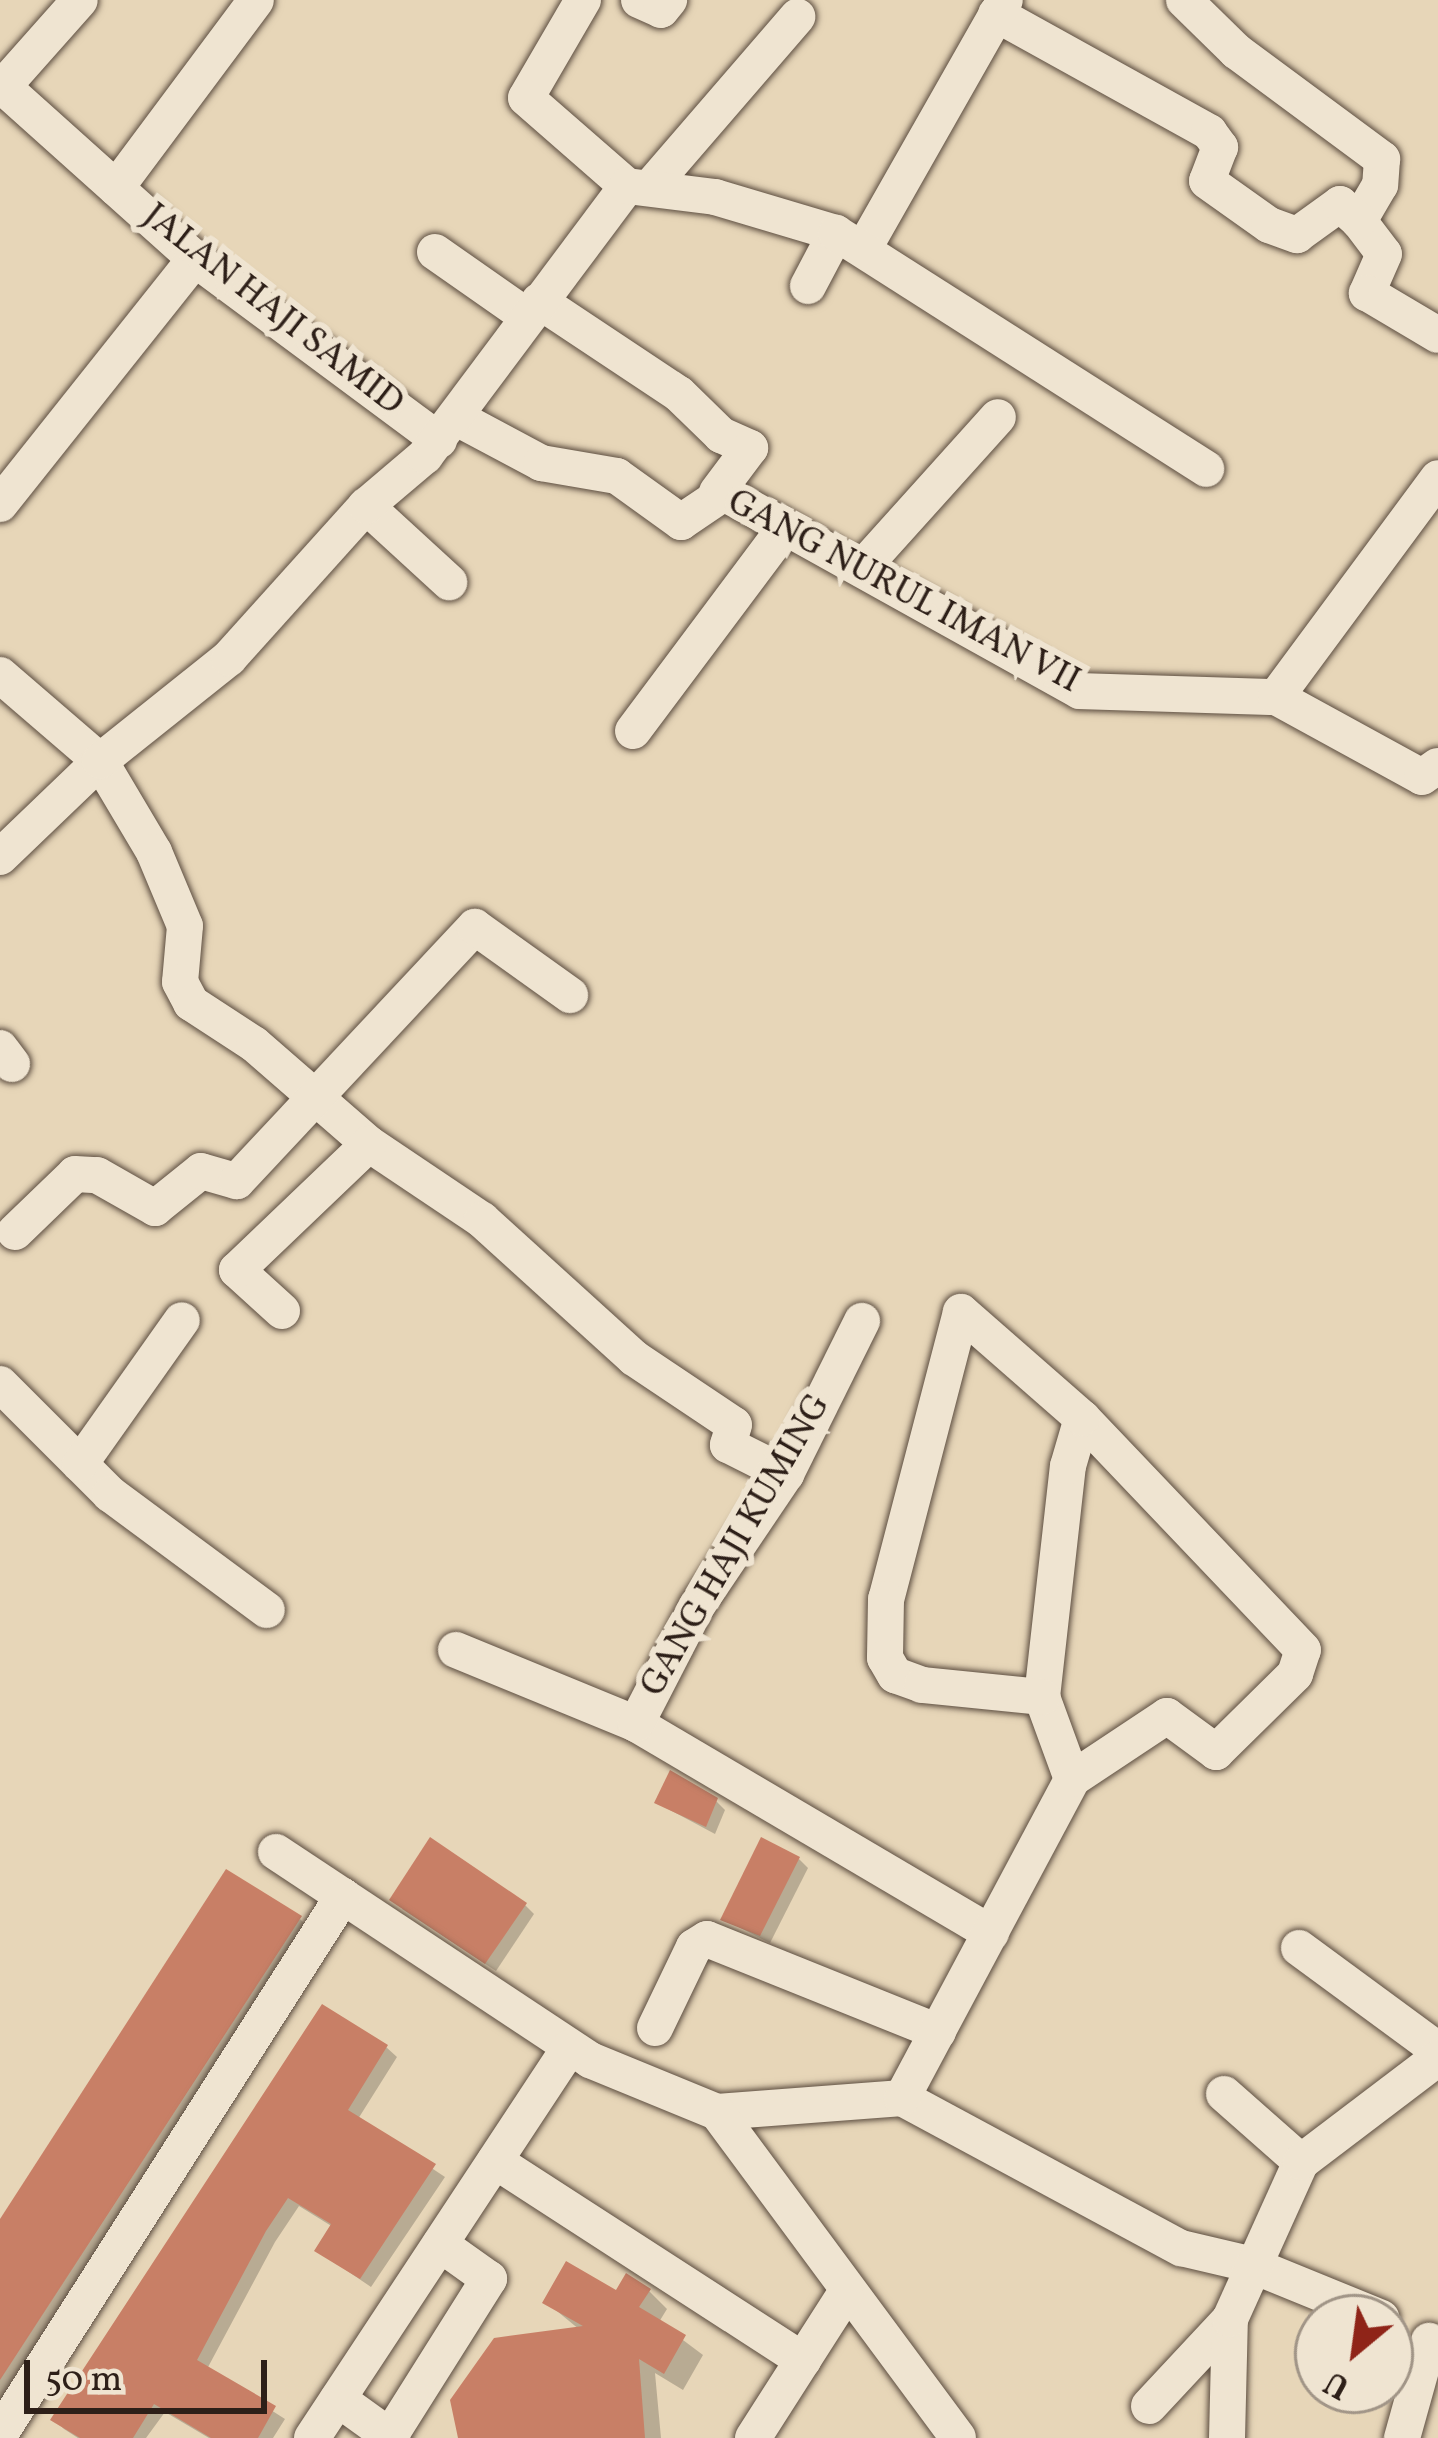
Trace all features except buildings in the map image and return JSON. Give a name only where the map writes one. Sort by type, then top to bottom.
[{"type":"street","points":[[1,87],[80,0]]},
{"type":"street","points":[[116,188],[256,0]]},
{"type":"street","points":[[583,0],[526,98],[640,185],[850,240],[1206,469]]},
{"type":"street","points":[[639,0],[662,10],[669,0]]},
{"type":"street","points":[[1184,0],[1236,51],[1375,153],[1380,185],[1359,220]]},
{"type":"street","points":[[808,286],[850,240],[1001,7],[1141,96],[1209,132],[1220,147],[1208,182],[1269,225],[1297,235],[1340,204],[1359,220],[1384,254],[1367,293],[1438,335]]},
{"type":"street","points":[[0,857],[100,761],[229,658],[366,506],[447,428],[534,309],[640,185],[796,17]]},
{"type":"street","name":"JALAN HAJI SAMID","points":[[1,87],[194,260],[447,428]]},
{"type":"street","points":[[435,252],[679,394],[721,435],[750,448],[717,492]]},
{"type":"street","points":[[0,504],[194,260]]},
{"type":"street","points":[[862,568],[998,417]]},
{"type":"street","name":"GANG NURUL IMAN VII","points":[[447,428],[541,463],[617,476],[681,522],[717,492],[782,532],[862,568],[1080,691],[1276,697],[1422,777],[1438,766]]},
{"type":"street","points":[[1276,697],[1438,478]]},
{"type":"street","points":[[366,506],[449,582]]},
{"type":"street","points":[[633,731],[782,532]]},
{"type":"street","points":[[0,675],[100,761],[154,851],[185,926],[180,982],[191,1003],[254,1044],[315,1103],[369,1144],[482,1220],[634,1358],[734,1425],[728,1445],[786,1474]]},
{"type":"street","points":[[15,1232],[75,1174],[97,1175],[155,1208],[201,1171],[237,1181],[475,927],[570,995]]},
{"type":"street","points":[[281,1311],[238,1268],[369,1144]]},
{"type":"street","points":[[902,2098],[1072,1779],[1167,1716],[1216,1752],[1294,1674],[1303,1650],[1082,1418],[961,1312],[886,1599],[885,1658],[895,1675],[1042,1697]]},
{"type":"street","points":[[80,1464],[182,1320]]},
{"type":"street","name":"GANG HAJI KUMING","points":[[862,1321],[786,1474],[698,1606],[636,1724],[991,1934]]},
{"type":"street","points":[[0,1384],[80,1464],[266,1610]]},
{"type":"street","points":[[1072,1779],[1042,1697],[1068,1466],[1082,1418]]},
{"type":"street","points":[[456,1650],[636,1724]]},
{"type":"street","points":[[275,1852],[570,2047],[717,2112],[902,2098],[1180,2248],[1249,2264],[1322,2294]]},
{"type":"street","points":[[1,2436],[343,1896]]},
{"type":"street","points":[[655,2028],[694,1947],[707,1939],[938,2032]]},
{"type":"street","points":[[1228,2438],[1230,2320],[1249,2264],[1301,2162],[1438,2054],[1299,1948]]},
{"type":"street","points":[[312,2438],[570,2047]]},
{"type":"street","points":[[1224,2094],[1301,2162]]},
{"type":"street","points":[[717,2112],[845,2294],[958,2438]]},
{"type":"street","points":[[495,2161],[803,2360]]},
{"type":"street","points":[[338,2398],[391,2437],[489,2279],[440,2244]]},
{"type":"street","points":[[753,2438],[845,2294]]},
{"type":"street","points":[[1149,2406],[1230,2320]]},
{"type":"street","points":[[1402,2438],[1434,2343]]}]
